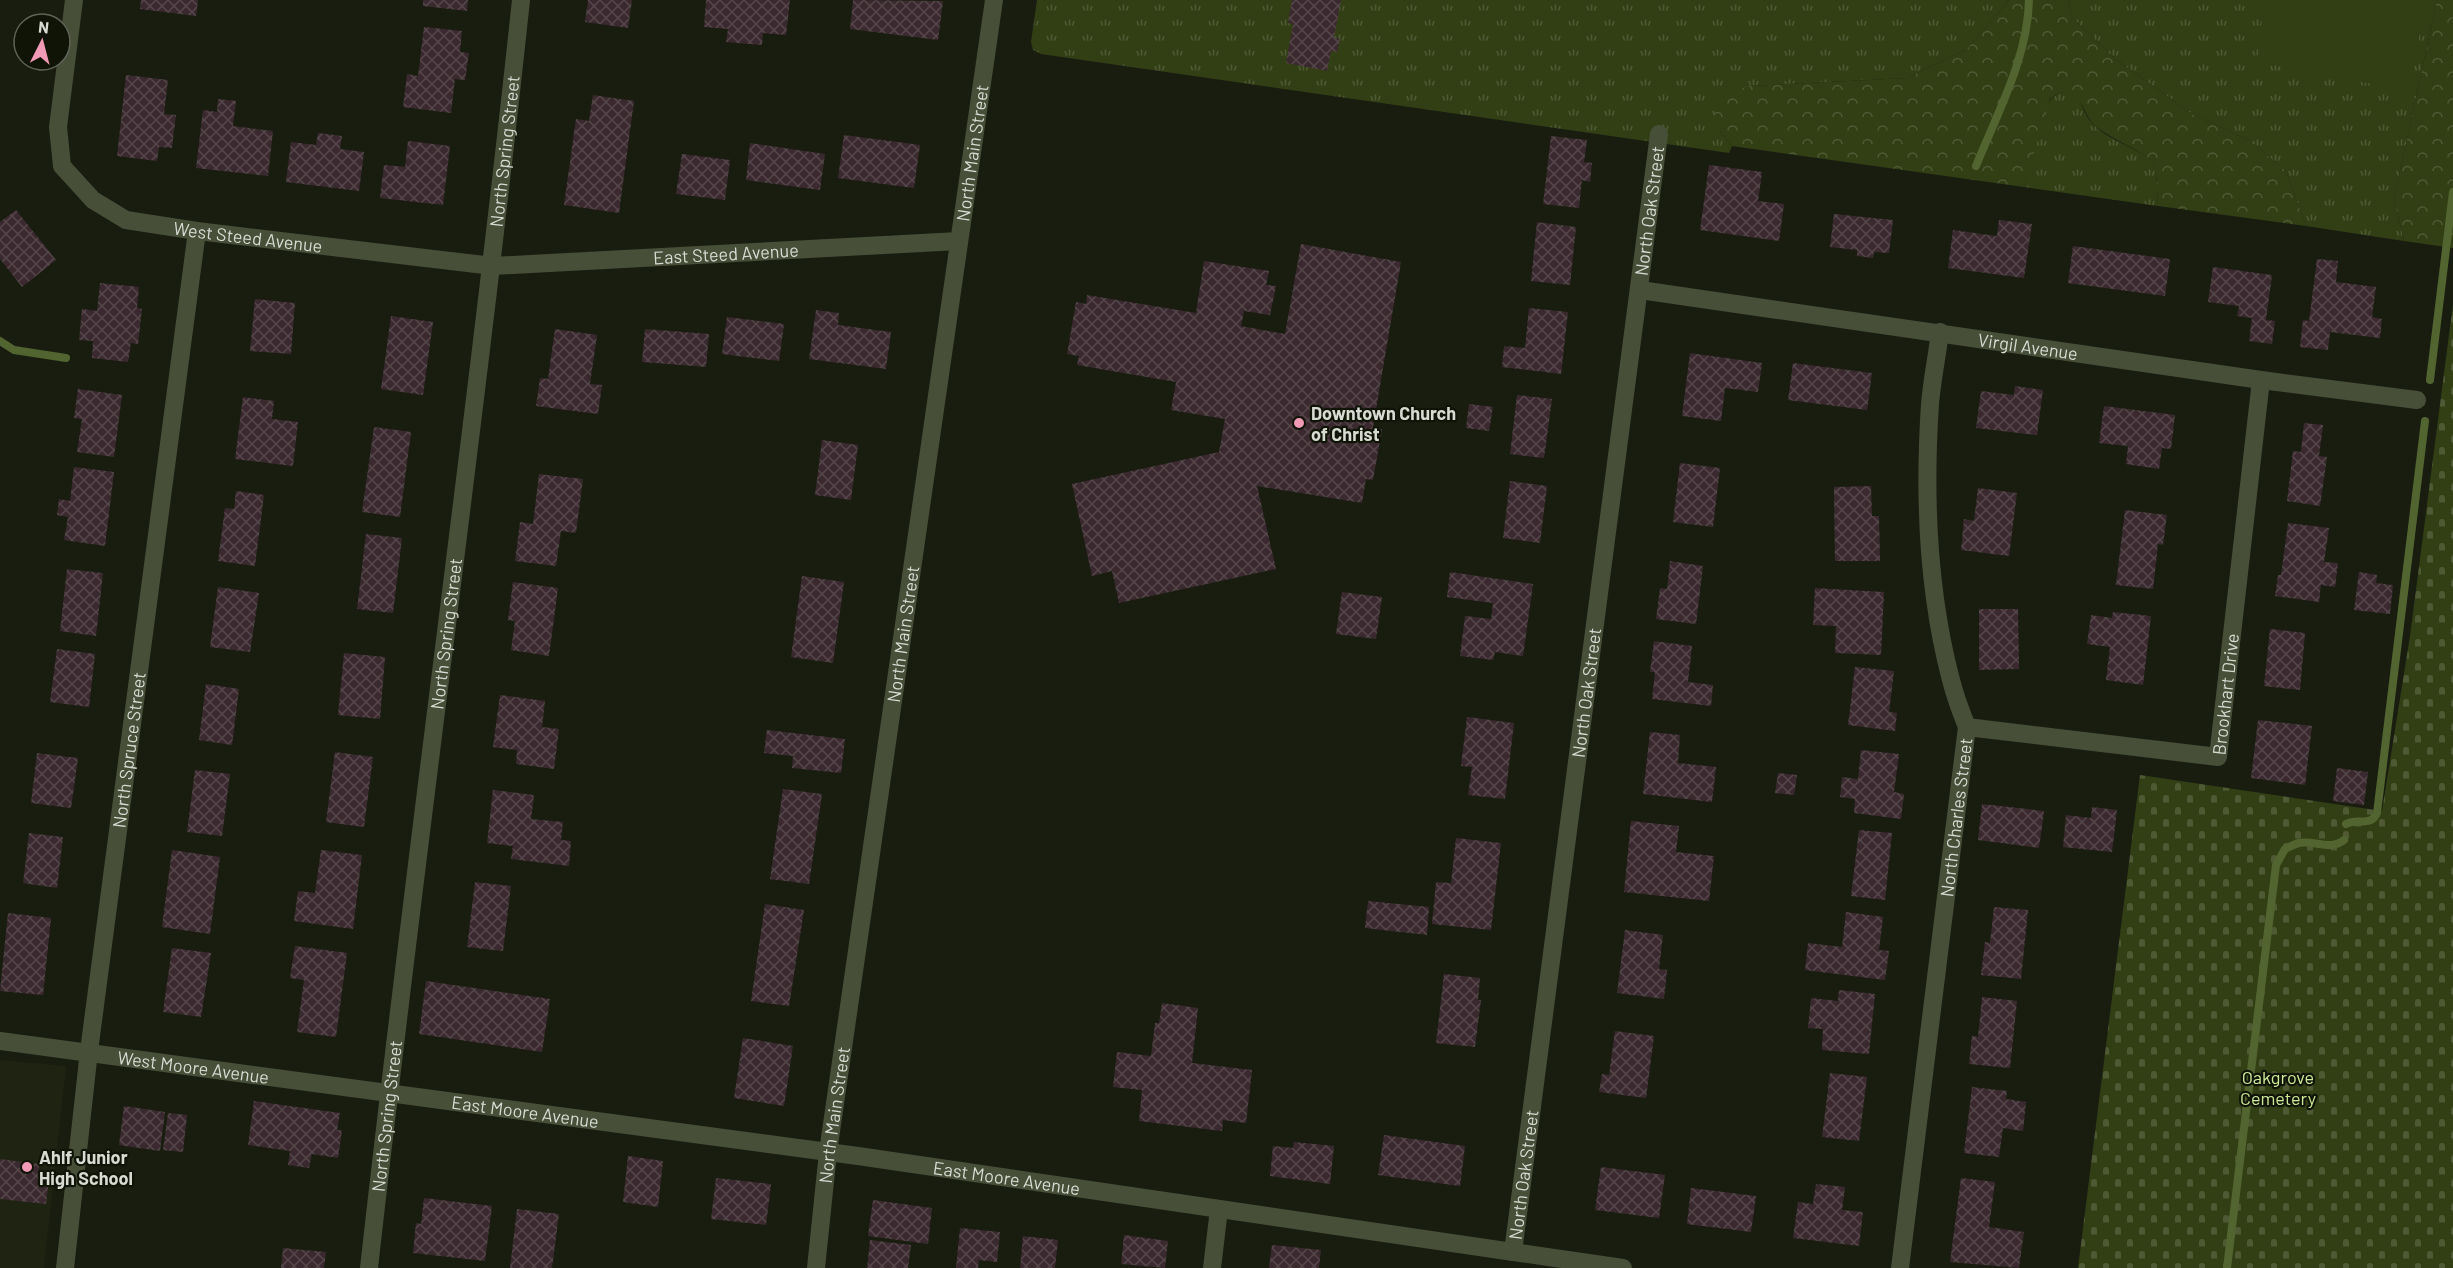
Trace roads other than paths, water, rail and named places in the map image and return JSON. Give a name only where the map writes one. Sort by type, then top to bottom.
[{"type":"street","name":"West Steed Avenue","points":[[74,0],[58,128],[62,166],[93,200],[126,220],[197,231],[493,266]]},
{"type":"street","name":"North Spring Street","points":[[369,1268],[388,1092],[493,266],[521,0]]},
{"type":"street","name":"North Main Street","points":[[816,1268],[828,1152],[994,0]]},
{"type":"street","name":"North Oak Street","points":[[1513,1252],[1659,134]]},
{"type":"street","name":"North Spruce Street","points":[[64,1268],[89,1052],[197,231]]},
{"type":"street","name":"East Steed Avenue","points":[[493,266],[959,241]]},
{"type":"street","name":"Virgil Avenue","points":[[1640,290],[2261,380],[2416,400]]},
{"type":"street","name":"North Charles Street","points":[[1900,1268],[1967,727],[1951,681],[1941,631],[1931,554],[1927,473],[1930,402],[1940,332]]},
{"type":"street","name":"Brookhart Drive","points":[[1967,727],[2218,757],[2261,380]]},
{"type":"street","name":"West Moore Avenue","points":[[0,1041],[388,1092]]},
{"type":"street","name":"East Moore Avenue","points":[[388,1092],[828,1152],[1603,1267],[1623,1268]]},
{"type":"street","points":[[1212,1268],[1219,1209]]},
{"type":"waterway","points":[[1976,166],[2017,64],[2023,43],[2029,0]]},
{"type":"waterway","points":[[2430,380],[2453,192]]},
{"type":"waterway","points":[[0,341],[14,350],[66,358]]},
{"type":"waterway","points":[[2346,824],[2371,820],[2377,813],[2425,421]]},
{"type":"waterway","points":[[2227,1268],[2276,865],[2285,849],[2296,844],[2305,842],[2334,845],[2344,840]]},
{"type":"place","name":"Downtown Church of Christ","points":[[1299,423]]},
{"type":"place","name":"Ahlf Junior High School","points":[[27,1167]]},
{"type":"park label","name":"Oakgrove Cemetery","points":[[2278,1087]]}]
